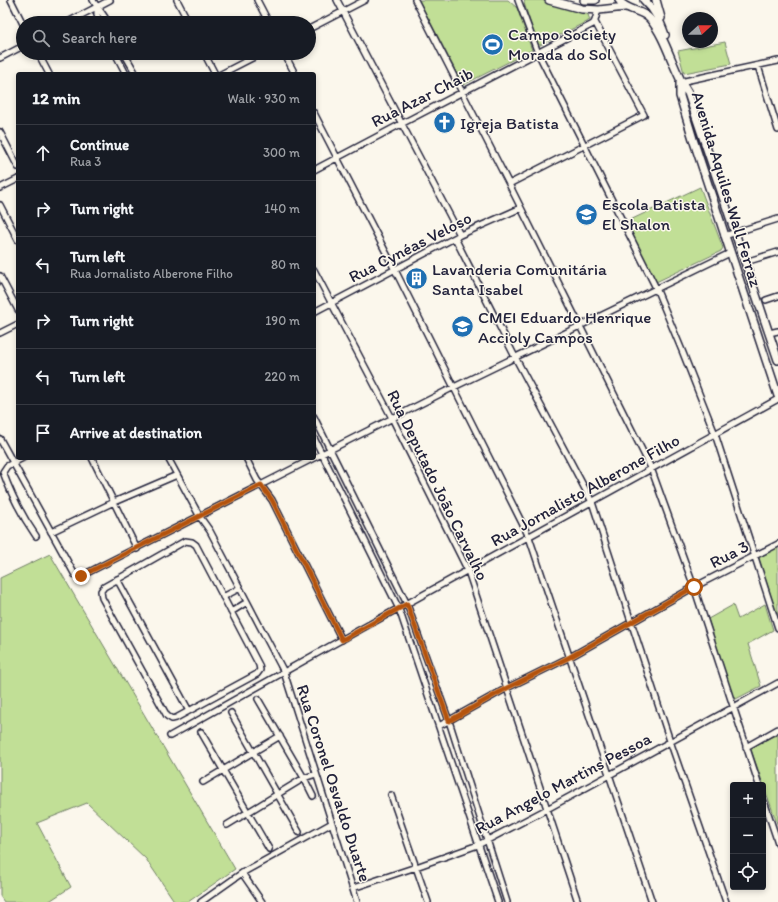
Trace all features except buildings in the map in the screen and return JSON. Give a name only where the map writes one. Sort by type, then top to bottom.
[{"type":"main road","points":[[549,0],[582,8],[599,10],[636,6],[640,0]]},
{"type":"main road","points":[[584,0],[595,0]]},
{"type":"main road","points":[[619,0],[621,4],[627,7]]},
{"type":"main road","name":"Avenida Aquiles Wall Ferraz","points":[[644,0],[650,5],[658,16],[670,49],[671,56]]},
{"type":"main road","points":[[656,0],[664,34]]},
{"type":"main road","name":"Avenida Aquiles Wall Ferraz","points":[[627,7],[644,13],[657,28],[671,56],[680,82],[688,93],[778,360]]},
{"type":"main road","name":"Avenida Aquiles Wall Ferraz","points":[[680,82],[680,96],[724,236],[778,397]]},
{"type":"street","points":[[10,0],[19,16]]},
{"type":"street","points":[[93,0],[97,16]]},
{"type":"street","points":[[79,16],[110,0]]},
{"type":"street","points":[[177,0],[185,16]]},
{"type":"street","points":[[257,0],[265,16]]},
{"type":"street","points":[[337,0],[460,235]]},
{"type":"street","points":[[316,25],[365,0]]},
{"type":"street","points":[[415,0],[651,468],[694,587],[758,782]]},
{"type":"street","points":[[518,0],[538,53],[656,288],[715,434],[778,628]]},
{"type":"street","points":[[96,7],[104,16]]},
{"type":"street","points":[[509,184],[644,115],[595,22],[596,13],[599,10]]},
{"type":"street","name":"Rua Azar Chaib","points":[[316,169],[595,22]]},
{"type":"street","points":[[0,58],[16,50]]},
{"type":"street","points":[[42,60],[48,72]]},
{"type":"street","points":[[119,60],[125,72]]},
{"type":"street","points":[[128,60],[135,72]]},
{"type":"street","points":[[208,60],[214,72]]},
{"type":"street","points":[[225,72],[248,60]]},
{"type":"street","points":[[287,60],[293,72]]},
{"type":"street","points":[[680,82],[725,74],[778,61]]},
{"type":"street","points":[[758,66],[778,130]]},
{"type":"street","points":[[316,117],[529,536],[652,902]]},
{"type":"street","points":[[0,132],[16,163]]},
{"type":"street","points":[[0,188],[16,180]]},
{"type":"street","points":[[0,205],[16,236]]},
{"type":"street","name":"Rua Cynéas Veloso","points":[[316,311],[460,235],[521,208]]},
{"type":"street","points":[[724,236],[773,223],[778,219]]},
{"type":"street","points":[[455,238],[515,357],[592,502],[670,741],[726,902]]},
{"type":"street","points":[[752,260],[778,252]]},
{"type":"street","points":[[316,457],[454,387],[730,253]]},
{"type":"street","name":"Rua Deputado João Carvalho","points":[[316,274],[392,418],[468,571],[578,902]]},
{"type":"street","points":[[0,276],[16,306]]},
{"type":"street","points":[[766,300],[778,296]]},
{"type":"street","points":[[0,333],[16,325]]},
{"type":"street","points":[[769,333],[778,331]]},
{"type":"street","name":"Rua Jornalisto Alberone Filho","points":[[284,672],[715,434],[778,397]]},
{"type":"street","points":[[316,421],[407,604],[449,721],[486,841],[507,902]]},
{"type":"street","points":[[0,439],[75,575],[79,576],[137,549],[310,460]]},
{"type":"street","points":[[316,442],[399,609],[498,902]]},
{"type":"street","points":[[19,460],[7,466],[3,472],[10,491],[36,536]]},
{"type":"street","points":[[93,460],[137,549]]},
{"type":"street","name":"Rua Coronel Osvaldo Duarte","points":[[169,460],[200,517],[210,530],[284,672],[352,888],[358,902]]},
{"type":"street","points":[[247,460],[261,485],[272,500],[342,640]]},
{"type":"street","points":[[51,532],[114,502],[177,475]]},
{"type":"street","points":[[185,541],[192,542],[196,545],[223,597],[259,665],[260,670],[257,674],[172,719],[167,716],[102,598],[101,592],[104,587],[185,541]]},
{"type":"street","name":"Rua 3","points":[[439,726],[507,688],[570,657],[694,587],[778,544]]},
{"type":"street","points":[[118,579],[189,711]]},
{"type":"street","points":[[223,597],[240,588]]},
{"type":"street","points":[[231,612],[247,602]]},
{"type":"street","points":[[170,736],[284,672]]},
{"type":"street","name":"Rua Angelo Martins Pessoa","points":[[352,888],[478,845],[778,683]]},
{"type":"street","points":[[258,699],[313,796]]},
{"type":"street","points":[[231,713],[299,832]]},
{"type":"street","points":[[746,746],[778,729]]},
{"type":"street","points":[[201,732],[269,849]]},
{"type":"street","points":[[203,782],[280,736]]},
{"type":"street","points":[[227,825],[304,778],[316,774]]},
{"type":"street","points":[[391,795],[428,902]]},
{"type":"street","points":[[766,807],[778,843]]},
{"type":"street","points":[[201,902],[242,873],[332,823]]},
{"type":"street","points":[[242,873],[262,902]]},
{"type":"green space","points":[[419,0],[508,0],[517,8],[532,50],[463,85]]},
{"type":"green space","points":[[525,0],[541,0],[587,12],[590,20],[538,46],[524,3]]},
{"type":"green space","points":[[725,42],[731,64],[684,73],[678,51],[694,48],[718,48],[718,43]]},
{"type":"green space","points":[[700,187],[723,248],[721,251],[656,282],[626,222]]},
{"type":"green space","points":[[778,546],[778,618],[758,556]]},
{"type":"green space","points":[[50,554],[235,869],[188,902],[175,902],[146,859],[87,803],[37,823],[71,887],[48,902],[4,902],[0,896],[0,578]]},
{"type":"green space","points":[[765,604],[773,630],[748,644],[761,686],[734,700],[708,619],[733,605],[738,619]]},
{"type":"green space","points":[[778,734],[778,826],[766,792],[766,782],[762,782],[750,747]]},
{"type":"place","name":"Campo Society Morada do Sol","points":[[492,44]]},
{"type":"place","name":"Igreja Batista","points":[[444,123]]},
{"type":"place","name":"Escola Batista El Shalon","points":[[586,214]]},
{"type":"place","name":"Lavanderia Comunitária Santa Isabel","points":[[416,279]]},
{"type":"place","name":"CMEI Eduardo Henrique Accioly Campos","points":[[463,327]]},
{"type":"route","points":[[81,576],[261,485],[272,500],[342,640],[407,604],[449,721],[507,688],[570,657],[694,587]]}]
